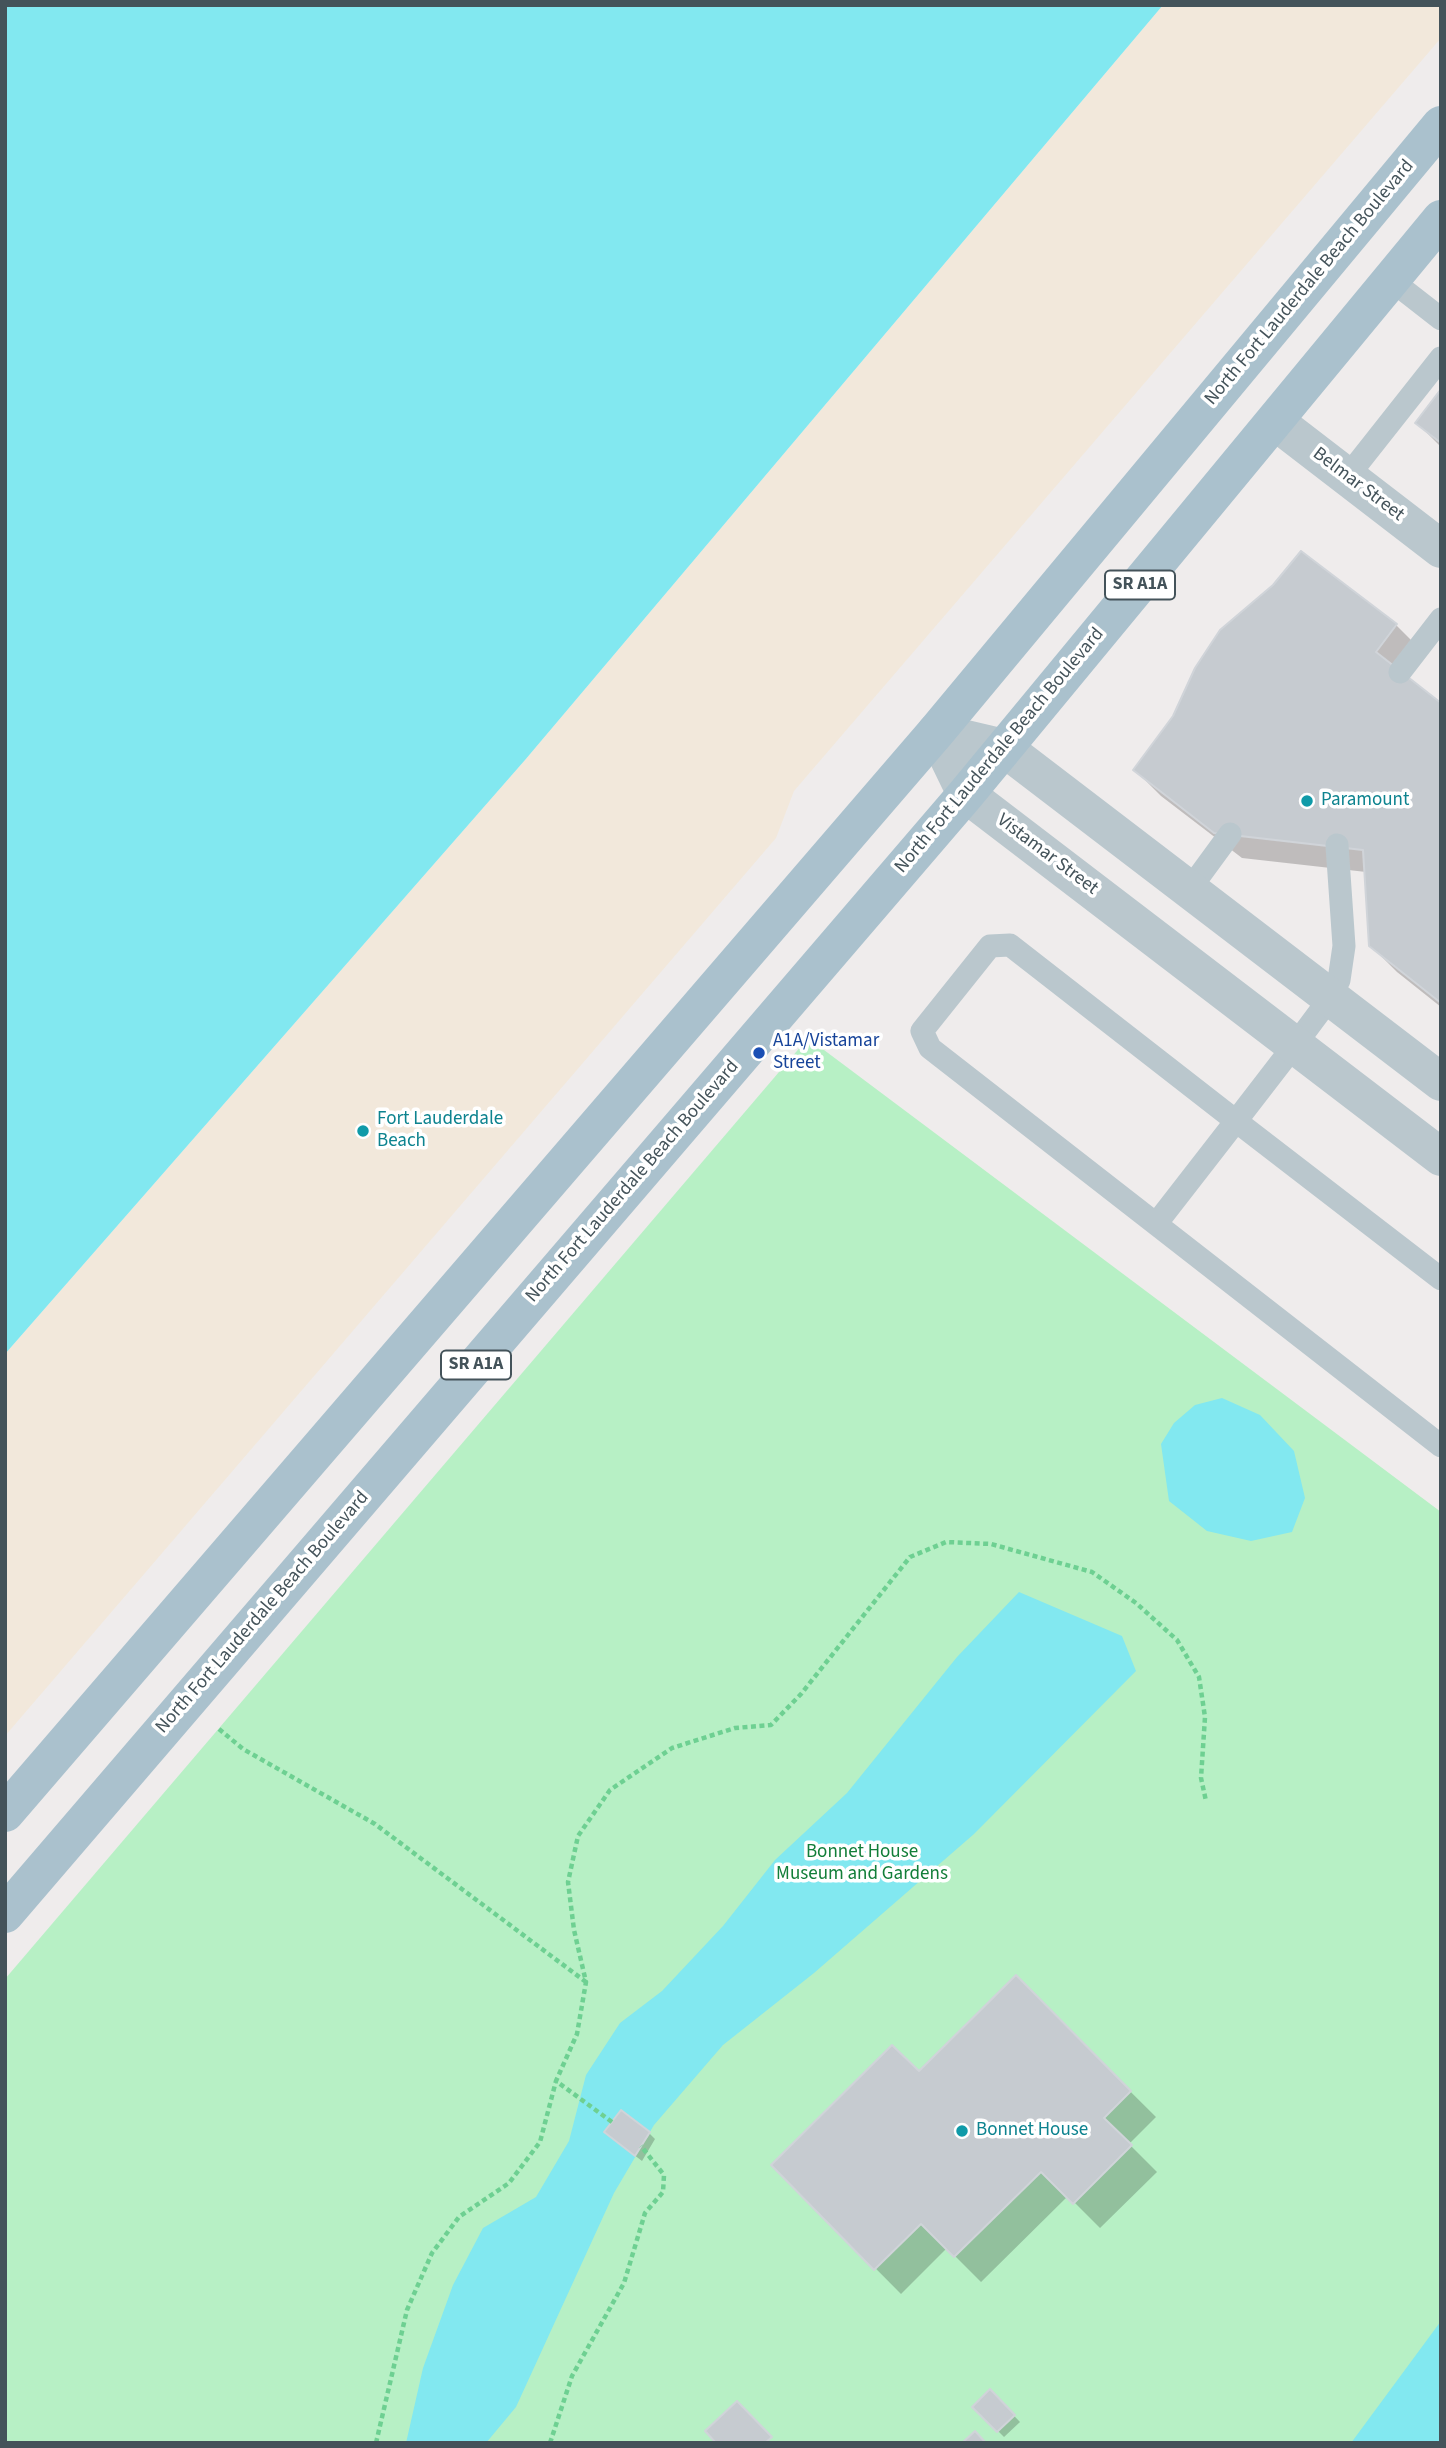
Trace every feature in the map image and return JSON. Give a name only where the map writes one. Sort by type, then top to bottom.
[{"type":"main road","name":"North Fort Lauderdale Beach Boulevard","points":[[5,1813],[936,732],[1441,125]]},
{"type":"main road","name":"North Fort Lauderdale Beach Boulevard","points":[[5,1914],[966,794],[1391,280],[1439,226]]},
{"type":"street","name":"Belmar Street","points":[[1276,422],[1441,549]]},
{"type":"street","points":[[936,732],[1004,748],[1441,1082]]},
{"type":"street","name":"Vistamar Street","points":[[936,732],[966,794],[1441,1157]]},
{"type":"street","points":[[1155,937],[1189,890]]},
{"type":"lane","points":[[1391,280],[1441,319]]},
{"type":"lane","points":[[1347,477],[1441,358]]},
{"type":"lane","points":[[1400,672],[1441,619]]},
{"type":"lane","points":[[1189,890],[1230,834]]},
{"type":"lane","points":[[1156,1224],[1295,1045],[1330,998],[1339,980],[1344,946],[1337,845]]},
{"type":"lane","points":[[1441,1279],[1010,945],[990,946],[922,1031],[930,1048],[1441,1446]]},
{"type":"path","points":[[376,2443],[407,2309],[432,2253],[459,2217],[509,2183],[540,2142],[556,2081],[577,2034],[586,1982],[574,1930],[568,1882],[578,1836],[610,1790],[673,1748],[736,1728],[771,1725],[801,1694],[910,1557],[946,1542],[991,1544],[1092,1572],[1136,1603],[1177,1640],[1199,1677],[1205,1717],[1200,1777],[1206,1801]]},
{"type":"path","points":[[219,1728],[243,1749],[375,1825],[586,1982]]},
{"type":"path","points":[[556,2081],[611,2122]]},
{"type":"path","points":[[550,2443],[572,2376],[624,2283],[645,2213],[663,2192],[664,2175],[643,2147]]},
{"type":"green space","name":"Bonnet House Museum and Gardens","points":[[808,1038],[1441,1512],[1441,2443],[5,2443],[5,1979]]},
{"type":"sand","points":[[1163,5],[1441,5],[1441,38],[794,791],[776,838],[5,1736],[5,1354],[525,760]]},
{"type":"water","points":[[5,5],[1163,5],[525,760],[5,1354]]},
{"type":"water","points":[[1222,1398],[1260,1415],[1294,1451],[1305,1498],[1292,1532],[1251,1541],[1207,1531],[1169,1501],[1161,1444],[1174,1423],[1195,1405]]},
{"type":"water","points":[[1019,1592],[1122,1636],[1136,1671],[974,1834],[814,1973],[723,2045],[654,2125],[614,2193],[516,2407],[486,2443],[406,2443],[423,2368],[453,2285],[483,2228],[536,2197],[569,2141],[586,2075],[620,2023],[662,1991],[723,1926],[775,1860],[847,1793],[957,1657]]},
{"type":"water","points":[[1441,2321],[1441,2443],[1351,2443]]},
{"type":"building","points":[[1441,389],[1441,443],[1415,423]]},
{"type":"building","name":"Paramount","points":[[1301,551],[1397,624],[1376,652],[1441,703],[1441,1003],[1369,946],[1363,850],[1214,833],[1133,770],[1173,716],[1195,668],[1220,630],[1273,585]]},
{"type":"building","name":"Bonnet House","points":[[1016,1975],[1131,2091],[1104,2118],[1132,2145],[1073,2204],[1041,2172],[954,2257],[921,2224],[874,2270],[771,2165],[892,2045],[919,2071]]},
{"type":"building","points":[[621,2110],[650,2132],[635,2156],[604,2132]]},
{"type":"building","points":[[990,2389],[1015,2415],[997,2432],[972,2407]]},
{"type":"building","points":[[737,2401],[772,2437],[765,2443],[716,2443],[705,2431]]},
{"type":"building","points":[[975,2431],[986,2443],[962,2443]]},
{"type":"place","name":"Paramount","points":[[1307,801]]},
{"type":"place","name":"A1A/Vistamar Street","points":[[759,1053]]},
{"type":"place","name":"Fort Lauderdale Beach","points":[[363,1131]]},
{"type":"place","name":"Bonnet House","points":[[962,2131]]}]
